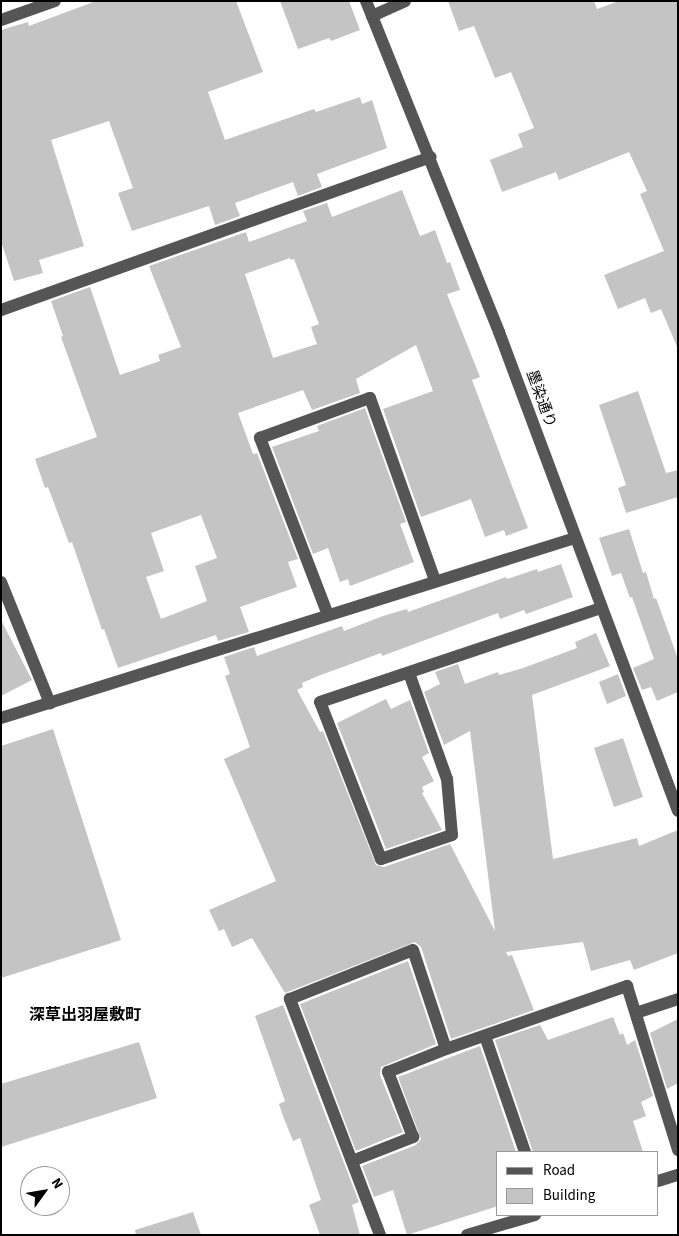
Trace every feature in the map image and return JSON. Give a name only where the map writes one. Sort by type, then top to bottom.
[{"type":"street","points":[[1,20],[55,1]]},
{"type":"street","name":"墨染通り","points":[[366,1],[499,332],[678,810]]},
{"type":"street","points":[[372,16],[405,1]]},
{"type":"street","points":[[1,310],[430,157]]},
{"type":"street","points":[[328,615],[260,438],[370,398],[435,581]]},
{"type":"street","points":[[1,718],[575,538]]},
{"type":"street","points":[[1,582],[50,703]]},
{"type":"street","points":[[409,673],[447,778],[452,835],[381,859],[320,702],[601,608]]},
{"type":"street","points":[[380,1235],[290,999],[413,950],[446,1049]]},
{"type":"street","points":[[352,1161],[413,1137],[388,1072],[446,1049],[627,986],[678,1150]]},
{"type":"street","points":[[636,1013],[678,999]]},
{"type":"street","points":[[486,1036],[525,1151]]},
{"type":"street","points":[[659,1180],[678,1175]]},
{"type":"street","points":[[467,1235],[531,1216]]},
{"type":"building","points":[[96,1],[236,1],[263,72],[208,92],[225,140],[314,109],[316,112],[360,97],[362,104],[372,100],[387,148],[317,174],[322,187],[298,196],[293,182],[235,203],[240,216],[215,225],[209,206],[132,231],[118,193],[133,188],[109,121],[51,140],[84,246],[39,260],[43,273],[14,281],[1,241],[1,30],[28,22],[29,26]]},
{"type":"building","points":[[280,1],[349,1],[360,30],[331,41],[329,38],[298,49]]},
{"type":"building","points":[[448,1],[594,1],[597,9],[619,1],[678,1],[678,349],[661,309],[651,313],[645,298],[618,309],[604,275],[664,251],[640,194],[647,191],[629,152],[559,180],[556,172],[502,192],[490,160],[523,147],[518,134],[534,128],[511,72],[495,78],[474,26],[459,31]]},
{"type":"building","points":[[402,190],[420,236],[435,230],[447,263],[450,262],[460,290],[447,294],[480,377],[472,380],[528,528],[506,536],[504,530],[485,537],[471,499],[421,517],[383,409],[433,391],[416,345],[356,379],[360,393],[312,410],[303,390],[238,413],[253,454],[257,453],[298,559],[288,562],[297,587],[240,607],[249,632],[218,641],[216,635],[118,668],[104,629],[102,630],[72,542],[69,543],[48,487],[45,488],[35,459],[97,437],[61,337],[63,336],[51,301],[90,287],[120,375],[160,361],[158,355],[181,347],[149,266],[246,232],[249,242],[307,221],[303,211],[327,203],[332,217]],"holes":[[[290,258],[291,260],[294,259],[319,324],[311,327],[317,344],[273,358],[245,274]],[[201,515],[217,558],[195,566],[207,601],[161,619],[146,577],[164,571],[151,533]]]},
{"type":"building","points":[[638,391],[666,473],[678,470],[678,497],[626,513],[618,488],[626,485],[599,405]]},
{"type":"building","points":[[365,408],[406,522],[400,524],[414,562],[350,586],[348,579],[340,582],[328,548],[313,554],[272,447],[319,431],[317,426]]},
{"type":"building","points":[[629,529],[643,573],[646,572],[654,599],[656,598],[678,659],[678,692],[657,701],[651,687],[642,690],[633,668],[654,659],[632,597],[630,598],[621,573],[612,576],[599,538]]},
{"type":"building","points":[[561,564],[573,597],[526,614],[524,610],[500,619],[498,613],[382,656],[381,653],[318,676],[302,683],[303,687],[297,690],[320,732],[323,731],[376,865],[384,867],[450,844],[495,931],[470,731],[444,745],[424,692],[440,684],[435,672],[458,664],[465,684],[498,672],[499,675],[523,668],[577,648],[575,642],[596,633],[610,666],[532,695],[553,859],[637,838],[639,846],[678,830],[678,953],[634,970],[630,960],[591,971],[583,942],[506,952],[508,956],[512,955],[534,1010],[451,1039],[421,947],[415,942],[285,993],[252,938],[232,947],[224,929],[219,931],[209,910],[276,881],[224,759],[250,747],[225,676],[230,674],[224,657],[254,647],[257,656],[342,626],[344,631],[383,616],[407,609],[408,612],[506,577],[507,579],[537,569],[538,572]]},
{"type":"building","points":[[1,620],[32,680],[1,696]]},
{"type":"building","points":[[618,674],[626,696],[607,704],[599,682]]},
{"type":"building","points":[[386,699],[391,709],[410,700],[429,753],[422,757],[434,781],[422,787],[424,792],[422,793],[442,830],[386,849],[337,723]]},
{"type":"building","points":[[53,729],[121,940],[1,978],[1,746]]},
{"type":"building","points":[[623,738],[643,797],[614,807],[594,748]]},
{"type":"building","points":[[408,961],[436,1044],[381,1067],[380,1075],[403,1132],[356,1151],[300,1004]]},
{"type":"building","points":[[283,1005],[359,1202],[352,1205],[360,1235],[320,1235],[309,1205],[321,1200],[300,1138],[293,1141],[283,1116],[279,1104],[285,1101],[255,1016]]},
{"type":"building","points":[[613,1017],[620,1035],[623,1033],[627,1045],[635,1040],[653,1096],[641,1102],[646,1116],[633,1121],[643,1151],[533,1151],[495,1040],[540,1025],[548,1040]]},
{"type":"building","points":[[678,1019],[678,1083],[667,1089],[650,1033]]},
{"type":"building","points":[[139,1042],[157,1098],[1,1147],[1,1084]]},
{"type":"building","points":[[480,1046],[516,1151],[497,1151],[497,1206],[407,1235],[393,1190],[374,1197],[362,1166],[416,1145],[421,1139],[398,1077]]},
{"type":"building","points":[[193,1212],[201,1235],[136,1235],[135,1230]]},
{"type":"district","name":"深草出羽屋敷町","points":[[85,1015]]}]
